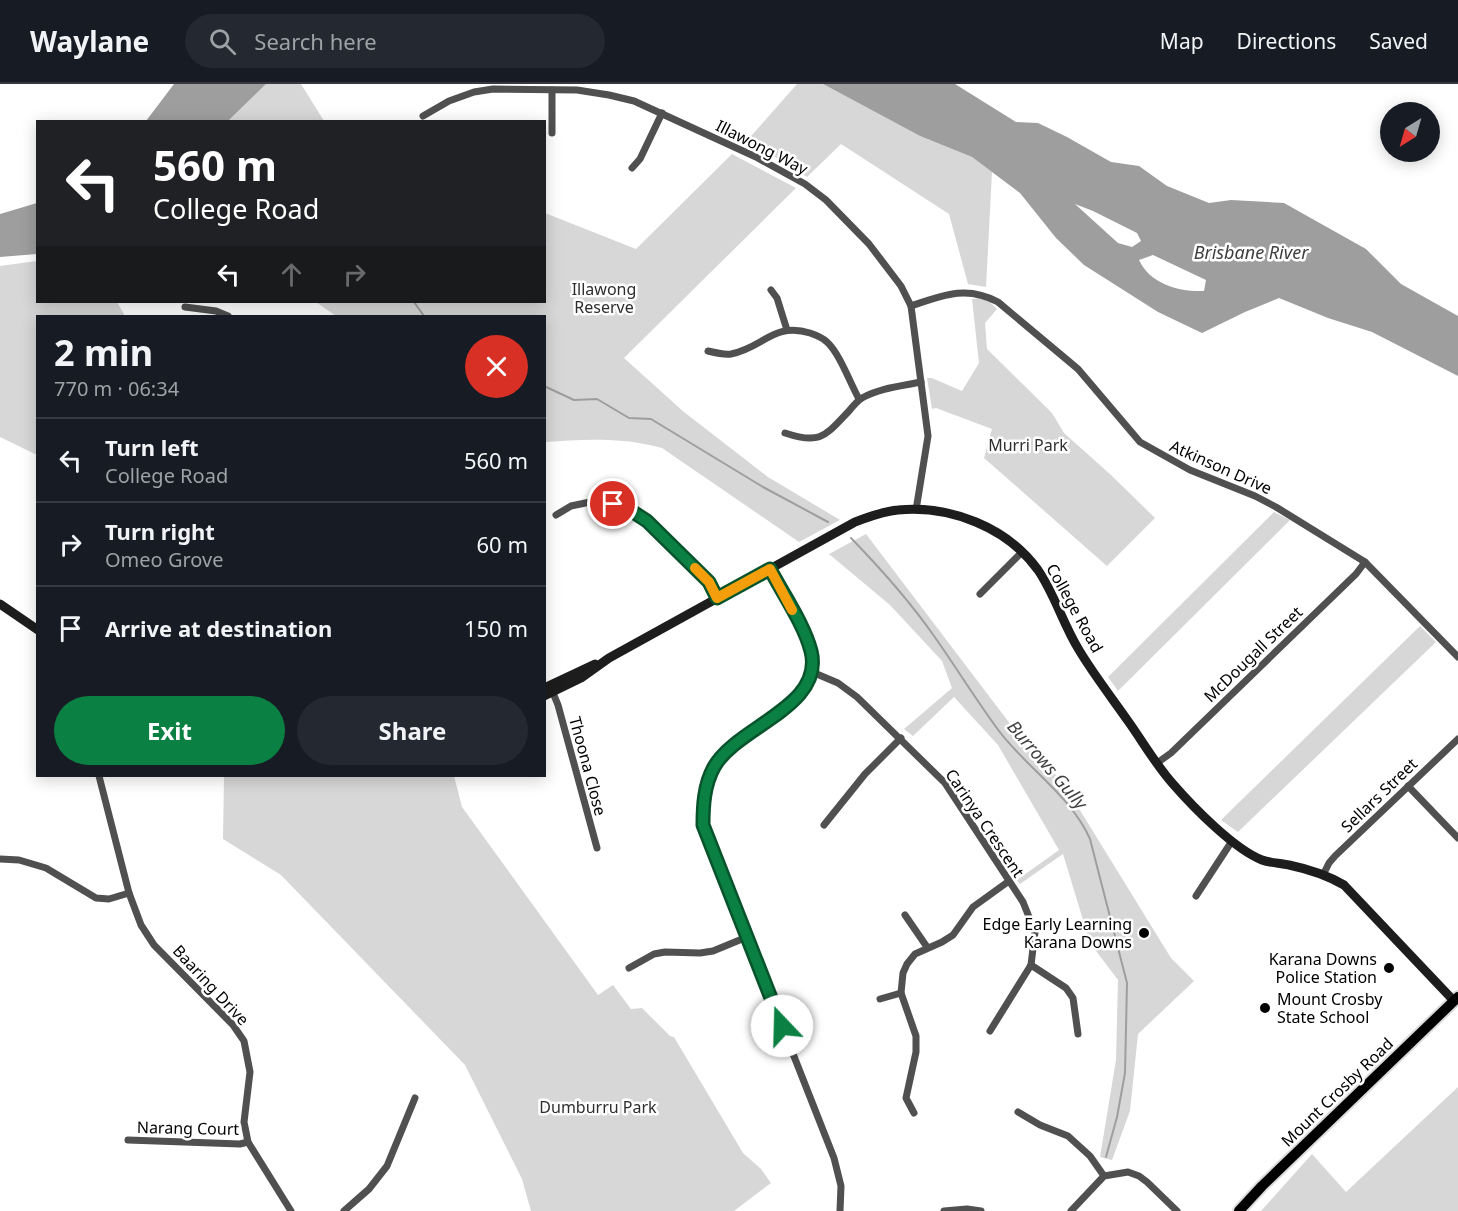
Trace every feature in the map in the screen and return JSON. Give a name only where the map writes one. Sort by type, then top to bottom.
[{"type":"main road","name":"College Road","points":[[548,690],[581,678],[609,658],[855,522],[898,510],[930,510],[972,520],[998,533],[1022,552],[1037,570],[1052,594],[1079,650],[1157,763],[1178,789],[1233,841],[1252,855],[1264,861],[1290,865],[1323,875],[1344,885],[1456,999]]},
{"type":"main road","points":[[0,604],[36,629]]},
{"type":"main road","name":"Mount Crosby Road","points":[[1239,1211],[1456,999]]},
{"type":"street","name":"Illawong Way","points":[[423,116],[449,100],[493,89],[578,90],[609,95],[634,101],[662,113],[779,169],[819,195],[869,244],[901,286],[911,306],[928,436],[916,510]]},
{"type":"street","points":[[552,90],[552,133]]},
{"type":"street","points":[[632,168],[640,159],[662,113]]},
{"type":"street","points":[[771,290],[777,298],[787,330]]},
{"type":"street","name":"Atkinson Drive","points":[[911,306],[955,292],[984,294],[998,302],[1078,369],[1140,442],[1190,470],[1276,507],[1365,562],[1458,657]]},
{"type":"street","points":[[185,307],[216,311],[226,315]]},
{"type":"street","points":[[708,351],[730,354],[787,330],[815,335],[827,342],[836,355],[859,399]]},
{"type":"street","points":[[785,433],[805,440],[818,438],[830,431],[859,399],[872,393],[921,382]]},
{"type":"street","points":[[556,515],[571,506],[590,502],[613,504],[630,510],[647,521],[709,582],[717,598]]},
{"type":"street","points":[[980,594],[1022,552]]},
{"type":"street","name":"McDougall Street","points":[[1157,763],[1356,574],[1365,562]]},
{"type":"street","points":[[770,569],[805,634],[811,651],[812,672],[802,692],[794,700],[735,743],[720,758],[707,783],[703,825],[834,1158],[841,1186],[840,1211]]},
{"type":"street","name":"Carinya Crescent","points":[[812,672],[844,687],[945,783],[1023,902],[1035,932],[1031,965],[990,1031]]},
{"type":"street","name":"Thoona Close","points":[[548,690],[558,705],[597,848]]},
{"type":"street","points":[[824,825],[865,774],[900,738]]},
{"type":"street","name":"Sellars Street","points":[[1323,875],[1335,856],[1458,739]]},
{"type":"street","name":"Baaring Drive","points":[[99,777],[129,893],[141,925],[154,945],[233,1024],[244,1041],[250,1072],[244,1122],[248,1142],[291,1211]]},
{"type":"street","points":[[1408,786],[1458,838]]},
{"type":"street","points":[[1196,896],[1233,841]]},
{"type":"street","points":[[0,859],[19,860],[46,868],[96,898],[109,899],[129,893]]},
{"type":"street","points":[[914,1113],[906,1098],[916,1052],[916,1036],[901,993],[903,974],[907,964],[915,954],[953,936],[973,907],[1010,881]]},
{"type":"street","points":[[905,915],[927,947]]},
{"type":"street","points":[[629,968],[654,954],[707,952],[747,937]]},
{"type":"street","points":[[1031,965],[1066,988],[1073,998],[1078,1034]]},
{"type":"street","points":[[880,999],[901,993]]},
{"type":"street","points":[[344,1211],[369,1189],[387,1166],[415,1098]]},
{"type":"street","points":[[1018,1112],[1074,1140],[1090,1156],[1104,1176]]},
{"type":"street","name":"Narang Court","points":[[128,1140],[240,1144],[248,1142]]},
{"type":"street","points":[[1071,1211],[1104,1176],[1118,1173],[1139,1176],[1176,1211]]},
{"type":"street","points":[[944,1211],[967,1209],[981,1211]]},
{"type":"green space","points":[[266,84],[301,84],[323,120],[229,120]]},
{"type":"green space","points":[[797,84],[823,84],[920,136],[972,157],[992,172],[986,287],[968,284],[949,214],[841,144],[807,177],[787,163],[745,143]]},
{"type":"green space","name":"Illawong Reserve","points":[[732,154],[796,188],[624,358],[684,412],[768,477],[840,520],[799,542],[662,448],[619,440],[546,442],[546,315],[335,315],[317,303],[546,303],[546,213],[636,249]]},
{"type":"green space","points":[[36,261],[36,303],[118,303],[124,315],[36,315],[36,455],[0,437],[0,266]]},
{"type":"green space","name":"Murri Park","points":[[980,298],[990,302],[997,309],[985,323],[987,349],[1052,413],[1064,433],[1155,518],[1107,566],[984,458],[992,429],[936,408],[932,409],[927,378],[962,391],[979,363],[972,299]]},
{"type":"green space","points":[[1274,512],[1290,520],[1118,691],[1108,677]]},
{"type":"green space","points":[[866,534],[1030,750],[1062,781],[1171,958],[1194,981],[1138,1034],[1130,1111],[1112,1160],[1100,1157],[1116,1060],[1118,980],[1090,943],[1063,854],[1020,884],[1017,880],[1059,850],[998,745],[954,697],[913,736],[904,729],[952,688],[942,661],[890,605],[829,554]]},
{"type":"green space","points":[[1420,626],[1436,642],[1238,832],[1221,820]]},
{"type":"green space","name":"Dumburru Park","points":[[224,777],[454,777],[462,807],[598,995],[613,985],[631,1009],[642,1008],[670,1036],[674,1037],[743,1153],[761,1169],[771,1183],[734,1211],[531,1211],[522,1179],[465,1065],[281,875],[223,839]]},
{"type":"green space","points":[[1458,1087],[1458,1211],[1261,1211],[1312,1154],[1346,1192]]},
{"type":"water","points":[[174,84],[266,84],[229,120],[147,120]]},
{"type":"water","name":"Brisbane River","points":[[823,84],[955,84],[1016,122],[1038,123],[1111,162],[1139,166],[1167,186],[1209,203],[1231,200],[1284,203],[1366,249],[1401,284],[1458,316],[1458,376],[1372,332],[1328,318],[1279,298],[1202,333],[1158,312],[1084,265],[1056,238],[1020,193],[972,157],[920,136]],"holes":[[[1075,204],[1137,233],[1141,241],[1132,247],[1118,243]],[[1153,255],[1206,280],[1204,291],[1175,288],[1158,281],[1150,275],[1139,260]]]},
{"type":"water","points":[[36,203],[36,254],[0,257],[0,214]]},
{"type":"waterway","name":"Burrows Gully","points":[[415,303],[423,315]]},
{"type":"waterway","name":"Burrows Gully","points":[[546,387],[574,400],[597,399],[629,418],[651,419],[763,487],[828,522]]},
{"type":"waterway","name":"Burrows Gully","points":[[851,538],[915,610],[999,731],[1072,809],[1090,839],[1127,983],[1125,1073],[1117,1117],[1106,1157]]},
{"type":"slow traffic","points":[[695,568],[709,582],[717,598],[770,569],[792,610]]},
{"type":"place","name":"Edge Early Learning Karana Downs","points":[[1144,933]]},
{"type":"place","name":"Karana Downs Police Station","points":[[1389,968]]},
{"type":"place","name":"Mount Crosby State School","points":[[1265,1008]]},
{"type":"route","points":[[613,504],[630,510],[647,521],[709,582],[717,598],[770,569],[805,634],[811,651],[812,672],[802,692],[735,743],[720,758],[707,783],[704,800],[703,825],[782,1026]]}]
